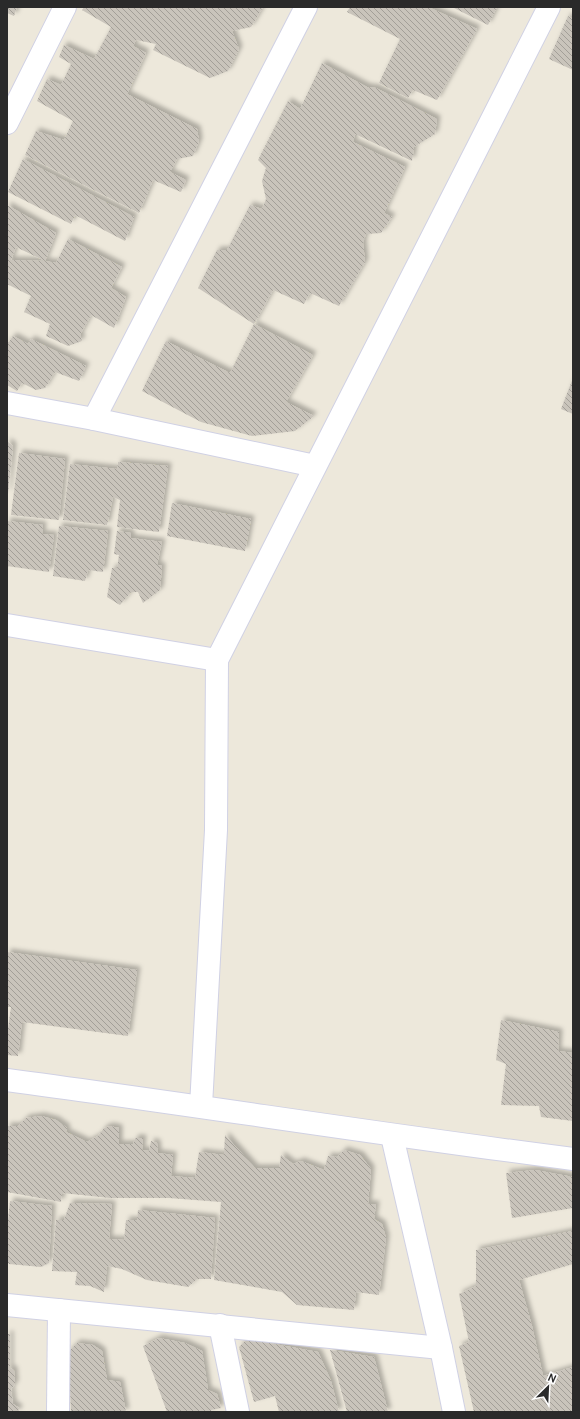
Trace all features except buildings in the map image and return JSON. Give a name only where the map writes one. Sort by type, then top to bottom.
[{"type":"street","points":[[7,123],[65,7]]},
{"type":"street","points":[[94,419],[306,7]]},
{"type":"street","points":[[201,1106],[216,830],[218,660],[549,7]]},
{"type":"street","points":[[7,404],[94,419],[315,466]]},
{"type":"street","points":[[7,625],[218,660]]},
{"type":"street","points":[[7,1080],[201,1106],[392,1136],[573,1159]]},
{"type":"street","points":[[392,1136],[442,1348],[454,1412]]},
{"type":"street","points":[[7,1305],[442,1348]]},
{"type":"street","points":[[58,1412],[59,1310]]},
{"type":"street","points":[[220,1326],[238,1412]]}]
